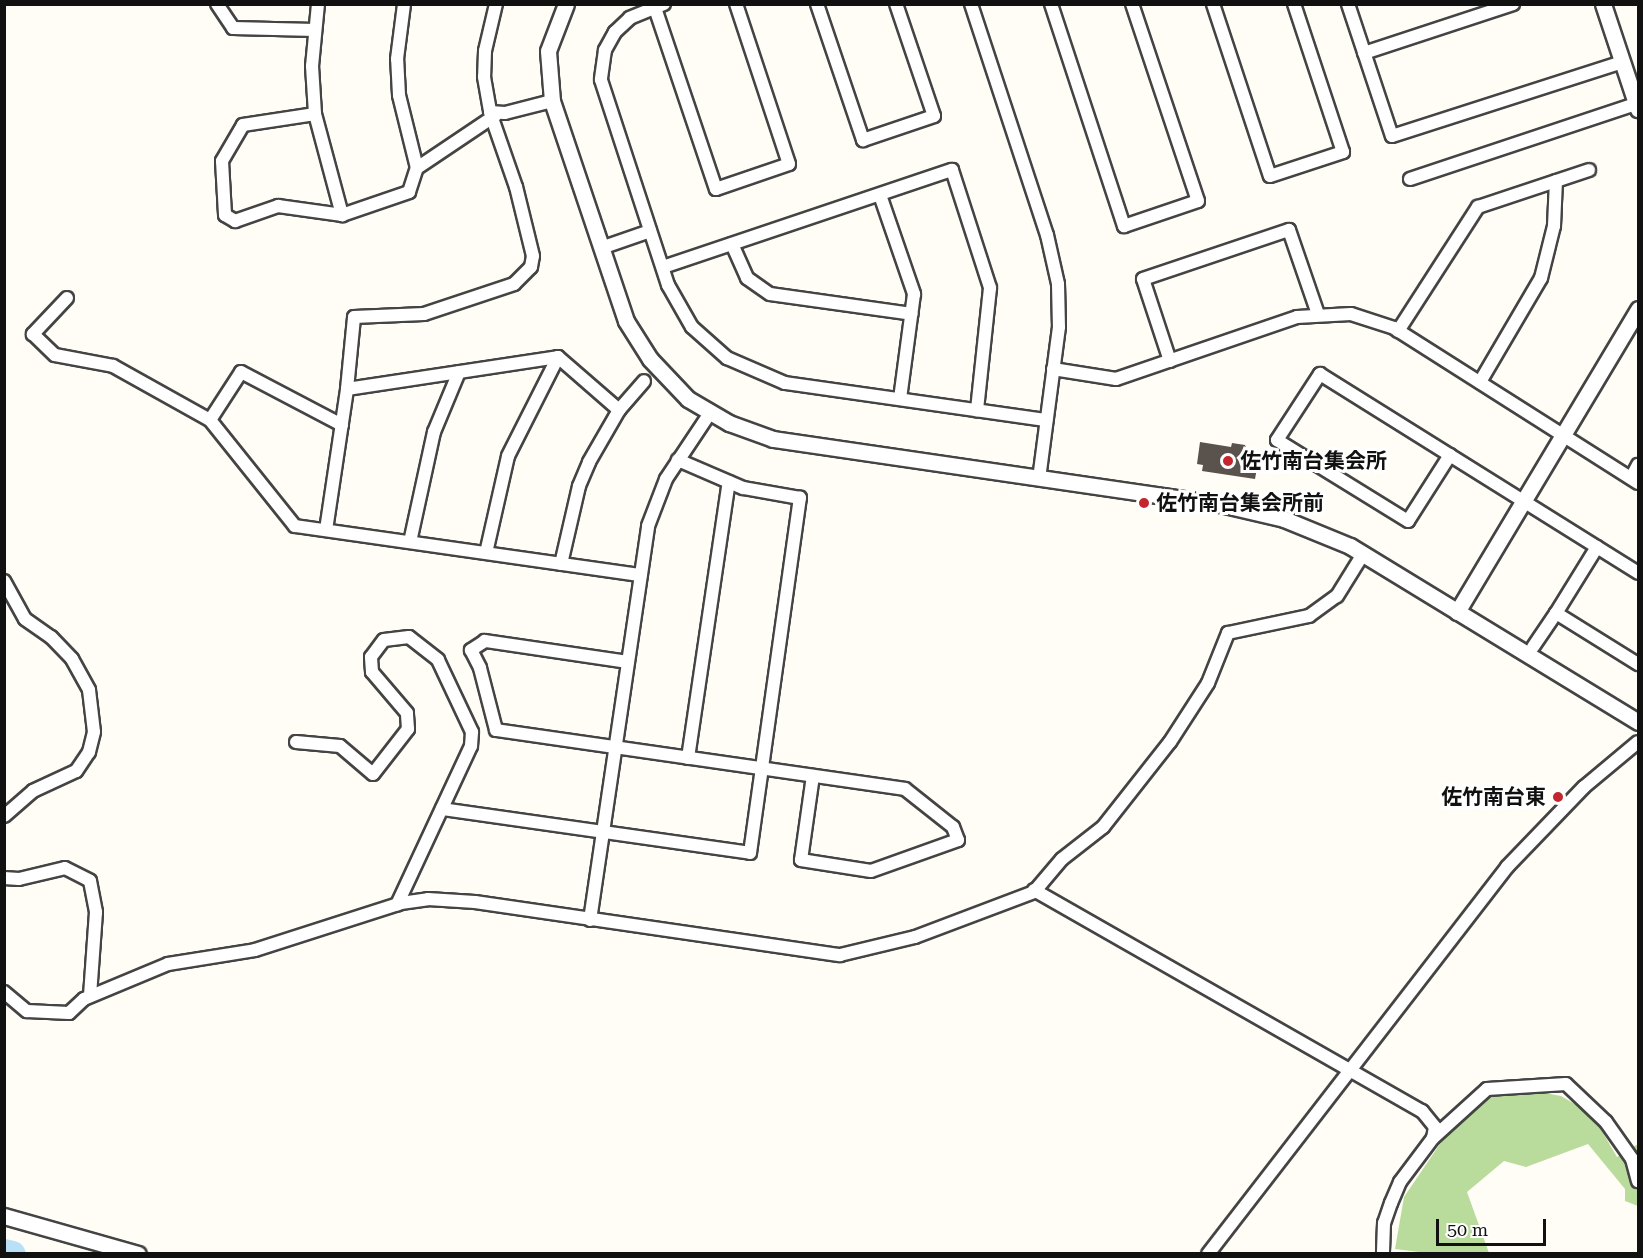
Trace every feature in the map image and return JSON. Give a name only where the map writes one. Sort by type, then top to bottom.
[{"type":"street","points":[[217,4],[233,28],[315,30]]},
{"type":"street","points":[[318,4],[312,66],[315,114],[342,214]]},
{"type":"street","points":[[315,114],[243,125],[222,161],[225,215],[235,221],[278,206],[342,214],[409,192],[417,168],[399,95],[397,58],[404,4]]},
{"type":"street","points":[[326,530],[347,389],[354,317],[424,314],[514,284],[531,267],[533,256],[516,186],[494,117],[490,112],[484,77],[485,51],[496,4]]},
{"type":"street","points":[[566,4],[548,51],[552,101],[601,248],[638,343],[688,399],[710,413],[773,439],[1251,509],[1315,530],[1363,554],[1638,722]]},
{"type":"street","points":[[736,4],[789,164],[716,189],[660,6],[630,18],[615,32],[605,50],[601,70],[603,89],[650,231],[663,267],[692,327],[727,358],[746,369],[785,383],[1046,420]]},
{"type":"street","points":[[817,4],[863,140],[934,116],[896,4]]},
{"type":"street","points":[[971,4],[1054,261],[1059,305],[1039,478]]},
{"type":"street","points":[[1051,4],[1124,226],[1198,201],[1132,4]]},
{"type":"street","points":[[1213,4],[1270,176],[1343,152],[1294,4]]},
{"type":"street","points":[[1348,4],[1392,136],[1622,62]]},
{"type":"street","points":[[1364,53],[1513,4]]},
{"type":"street","points":[[1410,179],[1638,105],[1603,4]]},
{"type":"street","points":[[417,168],[494,117],[552,101]]},
{"type":"street","points":[[663,267],[952,170],[990,288],[977,410]]},
{"type":"street","points":[[1398,331],[1478,207],[1589,170]]},
{"type":"street","points":[[1480,382],[1541,278],[1554,226],[1556,181]]},
{"type":"street","points":[[880,195],[914,294],[900,399]]},
{"type":"street","points":[[1170,361],[1143,279],[1289,230],[1318,314]]},
{"type":"street","points":[[601,248],[650,231]]},
{"type":"street","points":[[732,244],[747,278],[770,294],[912,314]]},
{"type":"street","points":[[67,298],[33,334],[55,355],[113,366],[210,420],[295,526],[641,575]]},
{"type":"street","points":[[1457,612],[1638,309]]},
{"type":"street","points":[[1053,369],[1116,379],[1318,314],[1351,314],[1398,331],[1634,480],[1638,465]]},
{"type":"street","points":[[347,389],[558,357],[619,410]]},
{"type":"street","points":[[486,553],[508,456],[558,357]]},
{"type":"street","points":[[210,420],[241,372],[342,425]]},
{"type":"street","points":[[410,542],[434,432],[459,372]]},
{"type":"street","points":[[1450,455],[1408,522],[1277,440],[1320,374],[1524,501],[1638,573]]},
{"type":"street","points":[[561,564],[579,486],[619,410],[644,381]]},
{"type":"street","points":[[590,920],[641,575],[653,510],[678,460],[710,413]]},
{"type":"street","points":[[442,809],[750,853],[800,498],[729,482],[678,460]]},
{"type":"street","points":[[688,758],[729,482]]},
{"type":"street","points":[[1533,647],[1597,547]]},
{"type":"street","points":[[4,992],[27,1011],[69,1013],[90,996],[168,964],[255,950],[397,905],[449,899],[851,955],[915,937],[1034,891],[1062,859],[1103,827],[1170,742],[1208,683],[1228,633],[1309,616],[1337,596],[1363,554]]},
{"type":"street","points":[[4,580],[25,619],[51,637],[72,658],[89,690],[94,732],[89,752],[76,771],[33,791],[4,816]]},
{"type":"street","points":[[1556,613],[1638,664]]},
{"type":"street","points":[[296,742],[340,746],[374,774],[408,729],[407,713],[372,672],[371,657],[384,640],[409,637],[438,660],[472,732],[471,746],[397,905]]},
{"type":"street","points":[[628,662],[484,641],[471,650],[480,668],[496,730],[905,789],[953,826],[958,840],[871,870],[801,860],[813,776]]},
{"type":"street","points":[[1208,1254],[1507,867],[1584,787],[1638,742]]},
{"type":"street","points":[[4,878],[19,879],[65,868],[90,881],[96,912],[90,996]]},
{"type":"street","points":[[1034,891],[1350,1068],[1422,1111],[1435,1127],[1434,1138]]},
{"type":"street","points":[[1383,1254],[1384,1224],[1390,1203],[1400,1182],[1434,1138],[1487,1089],[1566,1084],[1606,1122],[1632,1159],[1638,1181]]},
{"type":"street","points":[[4,1216],[138,1254]]},
{"type":"green space","points":[[1524,1089],[1561,1096],[1592,1114],[1617,1157],[1638,1144],[1638,1206],[1625,1201],[1625,1189],[1588,1144],[1526,1167],[1504,1161],[1467,1192],[1489,1253],[1427,1253],[1395,1249],[1404,1197],[1446,1135],[1485,1098]]},
{"type":"building","name":"佐竹南台集会所","points":[[1200,442],[1231,447],[1232,443],[1245,445],[1249,456],[1259,457],[1255,479],[1202,471],[1203,465],[1197,464]]},
{"type":"waterway","points":[[4,1252],[12,1254]]},
{"type":"place","name":"佐竹南台集会所","points":[[1228,461]]},
{"type":"place","name":"佐竹南台集会所前","points":[[1144,503]]},
{"type":"place","name":"佐竹南台東","points":[[1558,797]]}]
